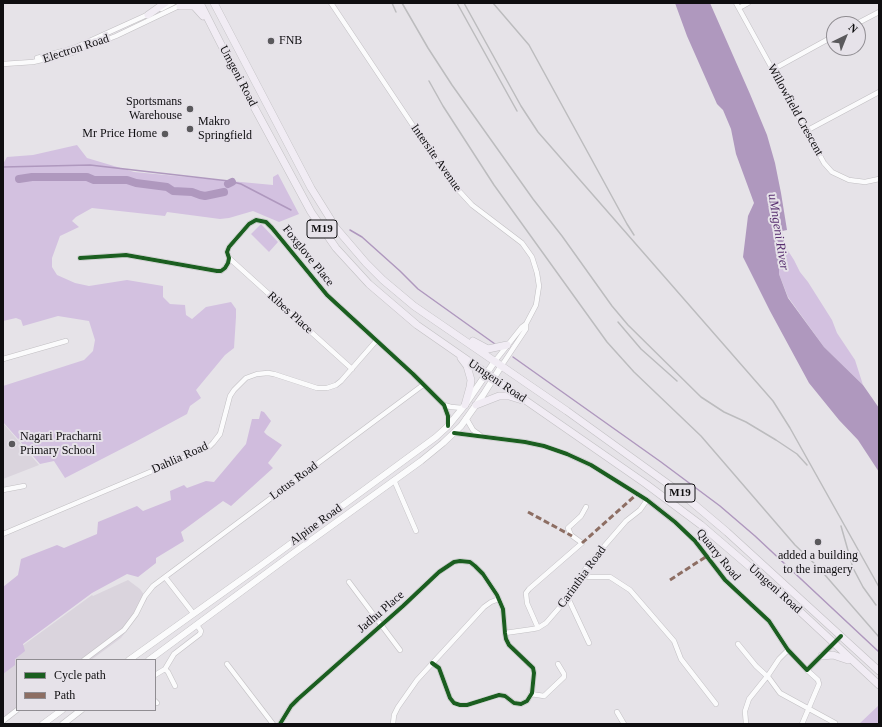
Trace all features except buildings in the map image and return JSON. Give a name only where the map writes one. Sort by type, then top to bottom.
[{"type":"highway","points":[[148,15],[165,3]]},
{"type":"highway","name":"Umgeni Road","points":[[200,3],[310,212],[336,248],[369,284],[417,325],[646,484],[701,525],[778,591],[879,685]]},
{"type":"highway","name":"Umgeni Road","points":[[214,3],[311,188],[336,228],[366,263],[383,280],[414,306],[567,411],[682,494],[727,532],[879,671]]},
{"type":"highway","points":[[180,4],[194,6],[211,24]]},
{"type":"highway","points":[[414,306],[484,347],[492,349],[507,345]]},
{"type":"highway","points":[[457,353],[467,366],[471,380],[464,406]]},
{"type":"highway","points":[[476,405],[498,396],[509,396],[528,402]]},
{"type":"highway","points":[[822,656],[833,655],[852,661]]},
{"type":"main road","name":"Alpine Road","points":[[130,659],[436,437],[448,426],[464,406],[495,361]]},
{"type":"main road","name":"Alpine Road","points":[[150,659],[295,552],[422,461],[454,433],[476,405],[502,366]]},
{"type":"main road","points":[[278,553],[291,548],[295,552]]},
{"type":"main road","points":[[141,651],[146,657],[149,657],[165,648]]},
{"type":"main road","points":[[43,724],[61,711]]},
{"type":"main road","points":[[63,724],[80,711]]},
{"type":"street","name":"Intersite Avenue","points":[[331,3],[450,181],[472,205],[517,239],[529,252],[535,265],[539,289],[536,305],[526,324],[526,329],[502,366]]},
{"type":"street","name":"Willowfield Crescent","points":[[736,3],[821,159],[827,167],[837,175],[849,180],[860,182],[879,180]]},
{"type":"street","points":[[739,8],[748,3]]},
{"type":"street","name":"Electron Road","points":[[24,62],[74,48],[148,15],[180,4]]},
{"type":"street","name":"Electron Road","points":[[24,62],[48,59],[85,48],[116,36],[180,4]]},
{"type":"street","points":[[866,19],[879,12]]},
{"type":"street","points":[[772,70],[826,40]]},
{"type":"street","points":[[3,64],[24,62]]},
{"type":"street","points":[[806,131],[879,92]]},
{"type":"street","name":"Foxglove Place","points":[[80,258],[120,254],[217,271],[225,268],[229,258],[227,252],[228,249],[249,224],[256,220],[266,222],[322,290],[444,406]]},
{"type":"street","name":"Ribes Place","points":[[229,258],[352,369]]},
{"type":"street","name":"Intersite Avenue","points":[[495,361],[526,324]]},
{"type":"street","points":[[3,359],[66,341]]},
{"type":"street","name":"Dahlia Road","points":[[3,534],[208,447],[220,434],[230,396],[241,382],[252,376],[262,373],[274,374],[317,388],[327,388],[338,383],[376,341]]},
{"type":"street","name":"Lotus Road","points":[[85,659],[124,630],[136,614],[145,596],[153,586],[165,576],[423,385]]},
{"type":"street","points":[[444,406],[464,406]]},
{"type":"street","points":[[444,406],[448,416],[448,426]]},
{"type":"street","points":[[466,418],[475,432],[484,436]]},
{"type":"street","name":"Quarry Road","points":[[454,433],[531,443],[568,454],[591,465],[648,500],[696,541],[730,586],[769,622],[788,650],[817,679],[819,684],[808,708]]},
{"type":"street","points":[[394,480],[416,531]]},
{"type":"street","points":[[3,490],[24,486]]},
{"type":"street","name":"Carinthia Road","points":[[538,628],[550,619],[568,598],[587,566],[626,521],[640,510],[648,500]]},
{"type":"street","points":[[432,662],[439,668],[450,698],[454,703],[460,706],[499,695],[505,696],[514,703],[521,704],[527,701],[531,694],[534,682],[533,668],[509,645],[505,632],[538,628],[527,603],[526,593],[582,542],[572,536],[568,530],[586,508]]},
{"type":"street","name":"Jadhu Place","points":[[280,724],[291,706],[298,699],[381,626],[439,572],[454,562],[466,561],[475,566],[495,592],[503,608],[505,617],[505,632]]},
{"type":"street","points":[[165,576],[193,613]]},
{"type":"street","points":[[580,577],[610,577],[630,590],[674,641],[681,659],[716,704]]},
{"type":"street","points":[[349,582],[400,650]]},
{"type":"street","points":[[568,598],[589,643]]},
{"type":"street","points":[[393,724],[394,715],[398,707],[410,689],[432,662],[484,606],[499,600]]},
{"type":"street","points":[[156,674],[165,669],[174,654],[198,636],[201,631],[197,625]]},
{"type":"street","points":[[807,670],[841,636]]},
{"type":"street","points":[[738,644],[781,694],[836,722]]},
{"type":"street","points":[[746,724],[745,711],[749,699],[779,659],[788,650]]},
{"type":"street","points":[[227,664],[273,724]]},
{"type":"street","points":[[531,694],[544,696],[564,677],[564,674],[558,664]]},
{"type":"street","points":[[165,669],[176,686]]},
{"type":"street","points":[[802,724],[808,708]]},
{"type":"street","points":[[3,720],[16,711]]},
{"type":"street","points":[[617,712],[624,724]]},
{"type":"shaded area","points":[[77,145],[87,158],[134,172],[273,185],[273,177],[278,174],[299,214],[279,222],[253,211],[220,219],[167,212],[165,216],[92,208],[72,221],[79,227],[60,236],[52,258],[52,267],[57,275],[75,283],[89,286],[127,280],[163,286],[163,297],[170,304],[185,305],[186,315],[192,319],[206,307],[231,302],[236,309],[236,317],[234,348],[225,355],[196,390],[201,398],[190,406],[187,414],[65,478],[54,461],[40,464],[3,422],[3,386],[84,360],[93,351],[95,340],[89,321],[58,316],[23,326],[21,320],[16,318],[3,321],[3,164],[7,157],[33,155]]},
{"type":"shaded area","points":[[261,224],[278,242],[269,252],[251,234]]},
{"type":"shaded area","points":[[785,246],[800,272],[832,320],[837,333],[855,360],[863,385],[824,347],[788,297],[779,274],[778,251]]},
{"type":"shaded area","points":[[261,411],[264,412],[271,421],[264,432],[282,445],[268,463],[273,468],[231,506],[223,501],[181,532],[184,541],[156,558],[156,563],[138,577],[127,574],[92,593],[23,644],[25,651],[15,659],[15,665],[3,674],[3,587],[18,575],[21,559],[57,545],[64,548],[97,534],[98,522],[137,506],[143,511],[171,500],[170,491],[184,485],[187,488],[206,481],[214,482],[246,444],[252,419],[259,419]]},
{"type":"shaded area","name":"Nagari Pracharni Primary School","points":[[3,423],[39,465],[3,479]]},
{"type":"shaded area","points":[[128,580],[140,589],[147,599],[121,638],[92,659],[16,659],[16,711],[19,711],[3,722],[3,660],[92,595],[93,596]]},
{"type":"shaded area","points":[[879,705],[879,724],[859,724]]},
{"type":"water","name":"uMngeni River","points":[[675,3],[710,3],[750,94],[767,135],[775,163],[787,230],[782,231],[785,246],[779,251],[779,274],[788,298],[824,347],[863,385],[879,408],[879,472],[858,440],[839,420],[809,383],[743,257],[748,216],[754,203],[736,154],[731,129],[723,110],[717,104],[687,36]]},
{"type":"waterway","points":[[3,167],[90,165],[229,181],[241,184],[291,210]]},
{"type":"waterway","points":[[19,179],[32,177],[87,177],[94,180],[127,180],[136,183],[167,187],[173,191],[192,192],[205,196],[224,192]]},
{"type":"waterway","points":[[228,184],[232,182]]},
{"type":"waterway","points":[[350,230],[362,237],[418,289],[495,344]]},
{"type":"waterway","points":[[513,357],[661,462],[720,506],[755,536],[879,652]]},
{"type":"railway","points":[[392,3],[396,12]]},
{"type":"railway","points":[[402,3],[428,48],[452,85],[533,199],[562,236],[612,306],[628,325],[701,397],[724,412],[746,422],[776,440],[797,454],[807,465]]},
{"type":"railway","points":[[457,3],[517,111]]},
{"type":"railway","points":[[464,3],[521,106],[538,132],[773,401],[790,428],[879,587]]},
{"type":"railway","points":[[493,3],[529,45],[634,235]]},
{"type":"railway","points":[[429,81],[443,106],[494,185],[607,342],[634,372],[701,436],[795,545],[818,567],[879,637]]},
{"type":"railway","points":[[618,322],[641,349],[677,381]]},
{"type":"railway","points":[[841,526],[853,568],[863,587],[876,605]]},
{"type":"marked path","points":[[582,543],[637,494]]},
{"type":"marked path","points":[[528,512],[572,536]]},
{"type":"marked path","points":[[670,580],[707,556]]},
{"type":"cycle path","points":[[80,258],[126,255],[221,271],[228,263],[229,258],[227,252],[229,247],[249,224],[256,220],[266,222],[327,295],[413,374],[444,405],[448,416],[448,426]]},
{"type":"cycle path","points":[[454,433],[525,442],[544,446],[567,454],[591,465],[647,500],[675,522],[695,541],[725,580],[769,621],[788,650],[807,670],[841,636]]},
{"type":"cycle path","points":[[280,724],[291,706],[298,699],[439,572],[454,562],[470,562],[483,574],[497,595],[503,609],[505,633],[509,645],[533,668],[532,693],[527,701],[521,704],[514,703],[505,696],[499,695],[467,705],[460,705],[454,703],[450,698],[439,668],[432,663]]},
{"type":"place","name":"FNB","points":[[271,41]]},
{"type":"place","name":"Sportsmans Warehouse","points":[[190,109]]},
{"type":"place","name":"Makro Springfield","points":[[190,129]]},
{"type":"place","name":"Mr Price Home","points":[[165,134]]},
{"type":"place","name":"Nagari Pracharni Primary School","points":[[12,444]]},
{"type":"place","name":"added a building to the imagery","points":[[818,542]]}]
